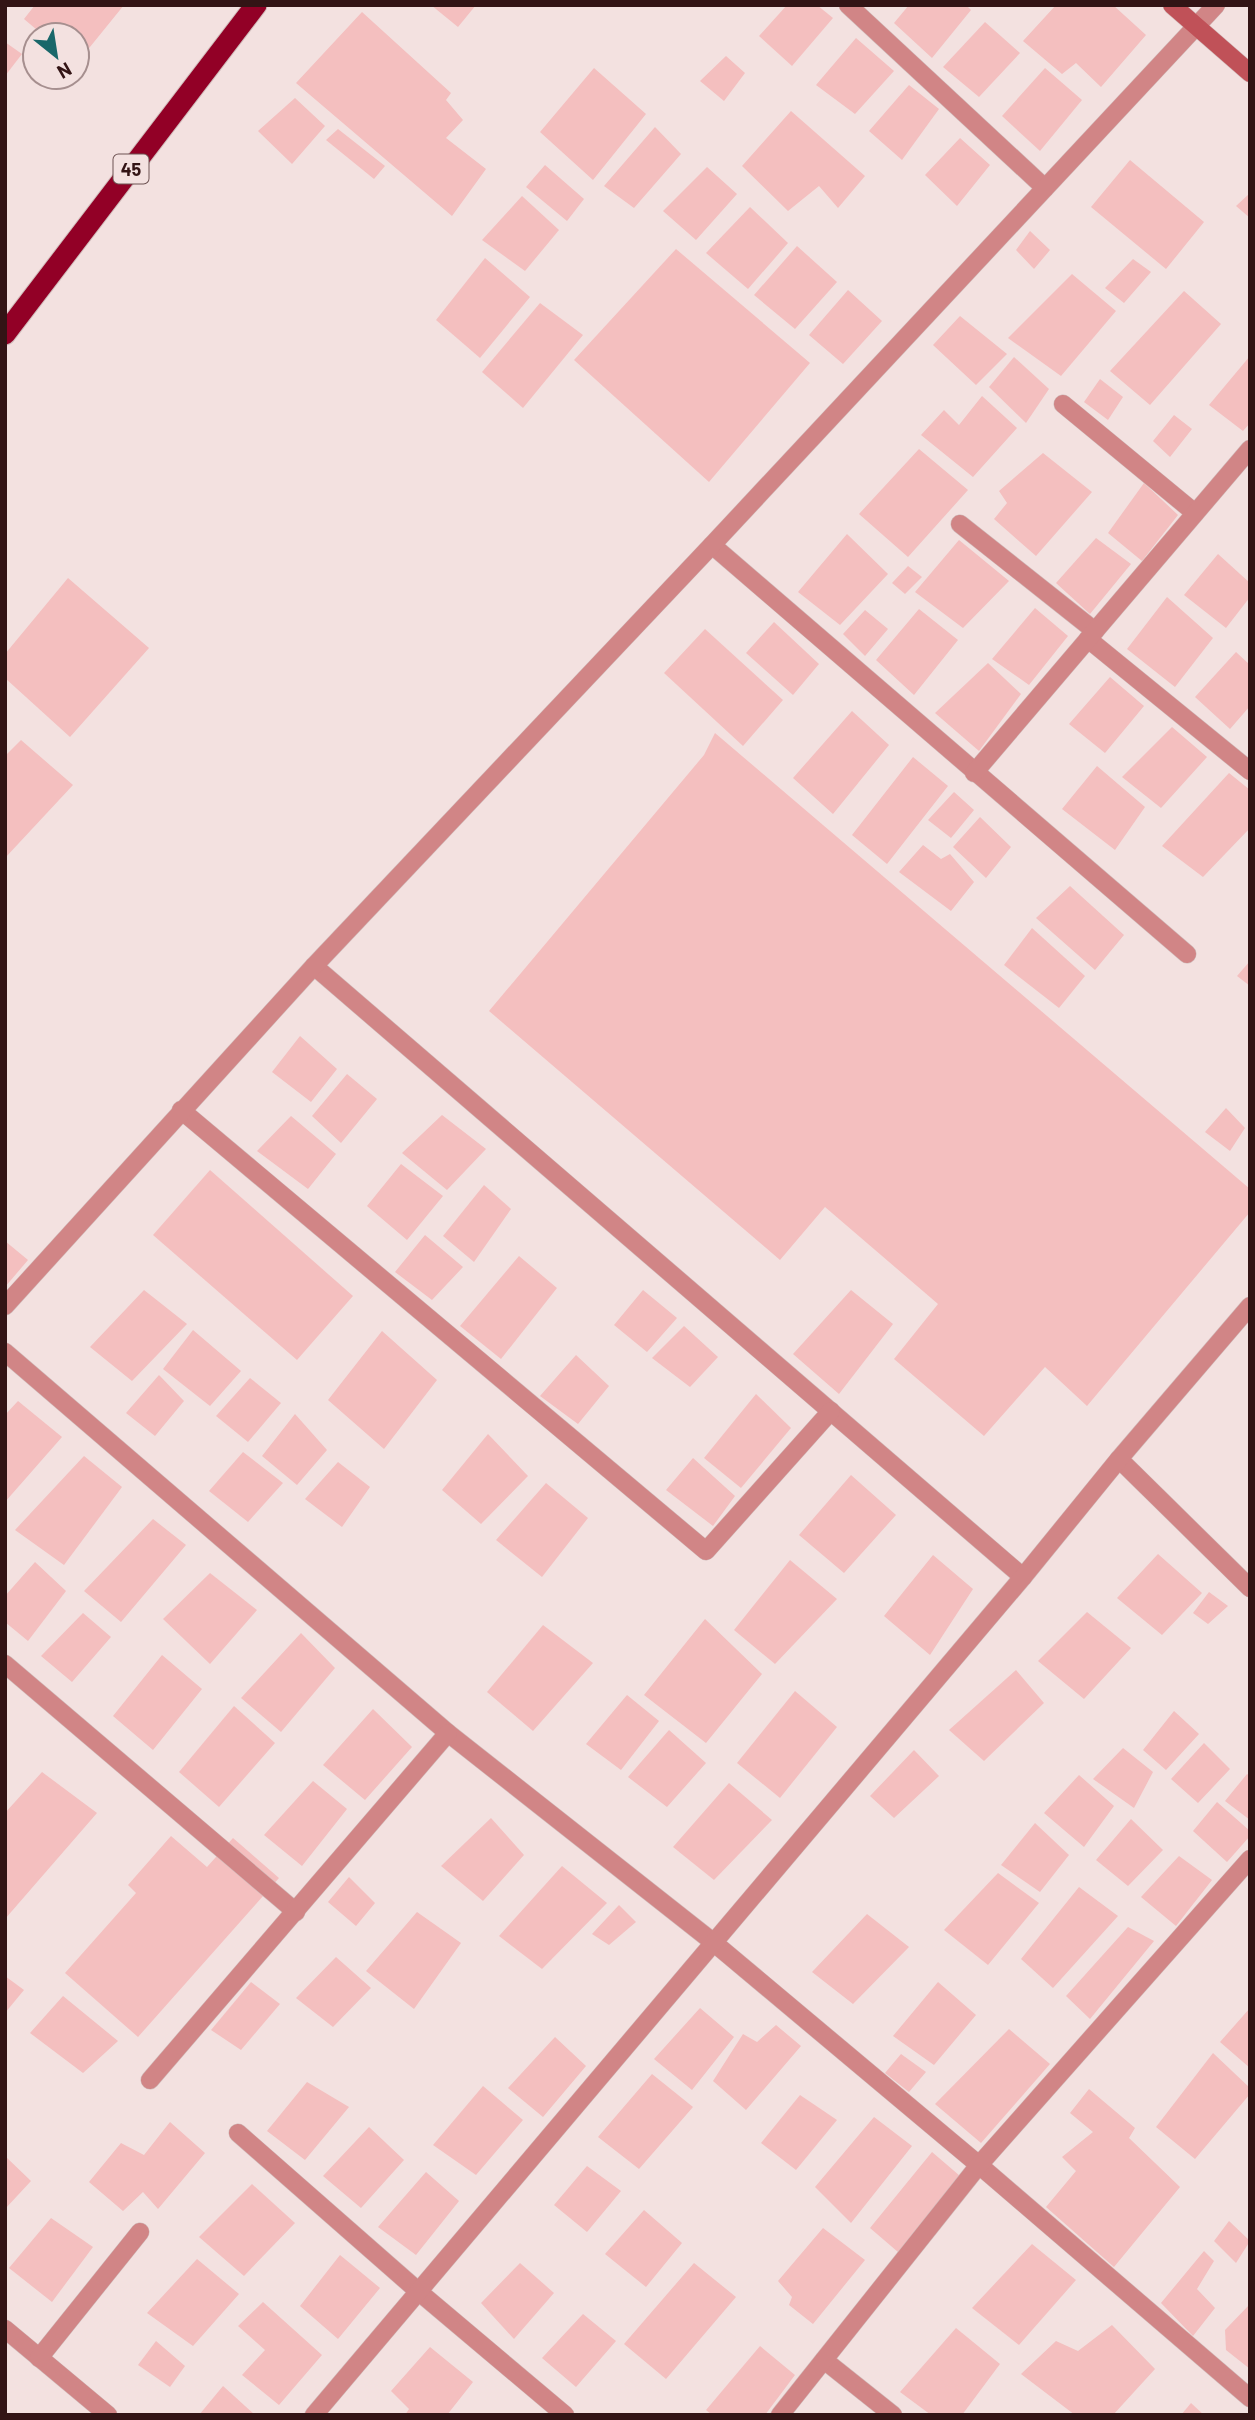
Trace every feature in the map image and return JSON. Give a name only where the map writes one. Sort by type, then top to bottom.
[{"type":"highway","name":"45","points":[[5,334],[256,5]]},
{"type":"street","points":[[848,5],[1045,188]]},
{"type":"street","points":[[1172,5],[1250,72]]},
{"type":"street","points":[[5,1306],[314,966],[1216,5]]},
{"type":"street","points":[[1063,404],[1195,513]]},
{"type":"street","points":[[974,773],[1250,449]]},
{"type":"street","points":[[960,524],[1250,771]]},
{"type":"street","points":[[712,545],[1187,954]]},
{"type":"street","points":[[314,966],[1023,1577]]},
{"type":"street","points":[[181,1110],[706,1550],[831,1411]]},
{"type":"street","points":[[314,2415],[1250,1306]]},
{"type":"street","points":[[5,1352],[448,1733],[713,1942],[979,2165],[1250,2398]]},
{"type":"street","points":[[1119,1459],[1250,1588]]},
{"type":"street","points":[[5,1664],[296,1912]]},
{"type":"street","points":[[150,2080],[448,1733]]},
{"type":"street","points":[[780,2415],[979,2165],[1250,1859]]},
{"type":"street","points":[[237,2133],[565,2415]]},
{"type":"street","points":[[39,2358],[139,2232]]},
{"type":"street","points":[[5,2329],[108,2415]]},
{"type":"street","points":[[824,2360],[892,2415]]},
{"type":"building","points":[[35,5],[124,5],[91,46],[91,21],[24,19]]},
{"type":"building","points":[[431,5],[476,5],[458,27]]},
{"type":"building","points":[[787,5],[817,5],[833,18],[792,66],[759,36]]},
{"type":"building","points":[[909,5],[966,5],[971,10],[932,58],[894,23]]},
{"type":"building","points":[[1056,5],[1113,5],[1146,35],[1101,87],[1076,63],[1062,74],[1023,41]]},
{"type":"building","points":[[362,12],[451,93],[446,100],[463,120],[446,138],[486,169],[452,216],[296,83]]},
{"type":"building","points":[[985,22],[1020,53],[979,97],[943,67]]},
{"type":"building","points":[[856,38],[894,71],[855,114],[816,85]]},
{"type":"building","points":[[5,42],[21,55],[5,76]]},
{"type":"building","points":[[726,56],[745,73],[724,101],[700,81]]},
{"type":"building","points":[[594,68],[646,114],[593,180],[540,132]]},
{"type":"building","points":[[1045,68],[1082,100],[1040,151],[1002,116]]},
{"type":"building","points":[[909,85],[939,109],[902,160],[869,131]]},
{"type":"building","points":[[295,98],[325,126],[292,164],[258,131]]},
{"type":"building","points":[[791,111],[865,176],[838,208],[819,186],[788,211],[742,166]]},
{"type":"building","points":[[655,127],[681,154],[634,208],[604,186]]},
{"type":"building","points":[[338,129],[385,166],[374,179],[326,140]]},
{"type":"building","points":[[960,138],[990,165],[957,206],[925,175]]},
{"type":"building","points":[[1130,160],[1204,222],[1166,269],[1091,207]]},
{"type":"building","points":[[545,165],[584,199],[567,221],[526,187]]},
{"type":"building","points":[[707,167],[737,194],[696,240],[663,211]]},
{"type":"building","points":[[1250,193],[1250,218],[1236,206]]},
{"type":"building","points":[[522,196],[559,230],[525,271],[482,240]]},
{"type":"building","points":[[750,207],[788,243],[748,289],[706,253]]},
{"type":"building","points":[[1030,231],[1050,250],[1034,269],[1016,250]]},
{"type":"building","points":[[797,246],[837,282],[795,329],[754,295]]},
{"type":"building","points":[[676,249],[810,363],[709,482],[574,360]]},
{"type":"building","points":[[485,258],[530,297],[480,358],[436,320]]},
{"type":"building","points":[[1133,259],[1151,272],[1124,303],[1105,288]]},
{"type":"building","points":[[1072,274],[1116,311],[1061,376],[1008,338]]},
{"type":"building","points":[[848,290],[882,321],[843,364],[809,335]]},
{"type":"building","points":[[1184,291],[1221,324],[1150,405],[1110,371]]},
{"type":"building","points":[[540,303],[583,335],[523,408],[482,372]]},
{"type":"building","points":[[960,316],[1007,354],[976,385],[933,345]]},
{"type":"building","points":[[1250,356],[1250,423],[1243,431],[1209,405]]},
{"type":"building","points":[[1014,357],[1049,389],[1026,423],[989,387]]},
{"type":"building","points":[[1100,379],[1123,397],[1108,420],[1084,402]]},
{"type":"building","points":[[982,396],[1017,428],[973,477],[921,435],[944,410],[959,425]]},
{"type":"building","points":[[1174,415],[1192,429],[1170,457],[1153,441]]},
{"type":"building","points":[[919,449],[968,490],[908,557],[859,514]]},
{"type":"building","points":[[1043,453],[1092,492],[1036,556],[994,519],[1007,503],[999,491]]},
{"type":"building","points":[[1144,483],[1178,515],[1142,561],[1108,533]]},
{"type":"building","points":[[847,534],[888,574],[840,625],[798,592]]},
{"type":"building","points":[[1096,538],[1131,564],[1090,614],[1056,583]]},
{"type":"building","points":[[959,540],[1009,581],[963,628],[915,592]]},
{"type":"building","points":[[1218,554],[1250,583],[1250,597],[1226,628],[1184,595]]},
{"type":"building","points":[[908,566],[922,577],[905,594],[892,583]]},
{"type":"building","points":[[68,578],[149,648],[70,737],[5,678],[5,654]]},
{"type":"building","points":[[1167,597],[1213,638],[1175,687],[1127,649]]},
{"type":"building","points":[[1035,608],[1068,636],[1029,685],[992,659]]},
{"type":"building","points":[[919,609],[958,640],[914,695],[876,660]]},
{"type":"building","points":[[865,610],[888,629],[865,656],[843,634]]},
{"type":"building","points":[[774,622],[819,664],[793,695],[746,653]]},
{"type":"building","points":[[705,629],[783,700],[743,746],[664,673]]},
{"type":"building","points":[[1236,652],[1250,665],[1250,706],[1230,729],[1195,697]]},
{"type":"building","points":[[988,663],[1021,694],[979,751],[935,713]]},
{"type":"building","points":[[1110,677],[1144,706],[1105,753],[1069,724]]},
{"type":"building","points":[[852,711],[889,745],[833,814],[793,778]]},
{"type":"building","points":[[1172,727],[1207,757],[1161,808],[1122,777]]},
{"type":"building","points":[[715,733],[1250,1189],[1250,1212],[1087,1406],[1045,1367],[984,1436],[894,1359],[938,1304],[825,1207],[780,1260],[489,1011],[704,755]]},
{"type":"building","points":[[21,740],[73,785],[5,858],[5,756]]},
{"type":"building","points":[[913,757],[948,786],[887,864],[852,835]]},
{"type":"building","points":[[1097,766],[1145,807],[1115,850],[1062,809]]},
{"type":"building","points":[[1229,773],[1250,790],[1250,828],[1203,877],[1162,846]]},
{"type":"building","points":[[954,792],[974,810],[951,838],[928,820]]},
{"type":"building","points":[[980,817],[1011,847],[986,878],[953,847]]},
{"type":"building","points":[[923,845],[941,859],[950,854],[974,882],[951,911],[899,872]]},
{"type":"building","points":[[1070,886],[1124,935],[1095,970],[1036,918]]},
{"type":"building","points":[[1032,928],[1085,976],[1059,1008],[1004,965]]},
{"type":"building","points":[[1250,961],[1250,986],[1237,976]]},
{"type":"building","points":[[300,1036],[337,1069],[311,1102],[272,1072]]},
{"type":"building","points":[[347,1074],[377,1099],[341,1143],[312,1116]]},
{"type":"building","points":[[1226,1108],[1245,1128],[1230,1151],[1205,1132]]},
{"type":"building","points":[[442,1115],[486,1149],[447,1190],[402,1153]]},
{"type":"building","points":[[291,1116],[336,1154],[308,1189],[257,1151]]},
{"type":"building","points":[[401,1164],[443,1196],[407,1240],[367,1206]]},
{"type":"building","points":[[210,1170],[353,1296],[297,1360],[153,1235]]},
{"type":"building","points":[[484,1185],[511,1209],[474,1262],[443,1236]]},
{"type":"building","points":[[425,1235],[463,1267],[432,1300],[395,1272]]},
{"type":"building","points":[[5,1241],[28,1260],[5,1287]]},
{"type":"building","points":[[519,1256],[557,1288],[501,1359],[460,1326]]},
{"type":"building","points":[[144,1290],[187,1324],[132,1381],[90,1347]]},
{"type":"building","points":[[643,1290],[677,1318],[647,1352],[614,1325]]},
{"type":"building","points":[[851,1290],[893,1324],[839,1394],[793,1354]]},
{"type":"building","points":[[684,1326],[718,1357],[690,1387],[652,1358]]},
{"type":"building","points":[[193,1330],[241,1371],[210,1406],[163,1369]]},
{"type":"building","points":[[382,1331],[437,1380],[384,1449],[328,1400]]},
{"type":"building","points":[[576,1355],[609,1386],[578,1424],[540,1396]]},
{"type":"building","points":[[159,1375],[184,1401],[155,1436],[126,1413]]},
{"type":"building","points":[[250,1378],[281,1403],[248,1442],[216,1416]]},
{"type":"building","points":[[756,1394],[791,1428],[741,1488],[704,1458]]},
{"type":"building","points":[[18,1401],[62,1437],[5,1502],[5,1415]]},
{"type":"building","points":[[295,1414],[327,1450],[297,1485],[262,1456]]},
{"type":"building","points":[[488,1434],[528,1476],[481,1524],[442,1490]]},
{"type":"building","points":[[243,1452],[283,1483],[248,1522],[209,1491]]},
{"type":"building","points":[[84,1456],[122,1487],[64,1565],[15,1530]]},
{"type":"building","points":[[693,1458],[735,1496],[713,1526],[666,1490]]},
{"type":"building","points":[[338,1462],[370,1487],[342,1527],[305,1499]]},
{"type":"building","points":[[851,1475],[896,1515],[844,1573],[799,1535]]},
{"type":"building","points":[[546,1483],[588,1518],[542,1577],[496,1540]]},
{"type":"building","points":[[153,1519],[186,1545],[121,1622],[84,1591]]},
{"type":"building","points":[[1158,1554],[1202,1593],[1162,1635],[1117,1598]]},
{"type":"building","points":[[933,1555],[973,1589],[930,1655],[884,1616]]},
{"type":"building","points":[[790,1560],[837,1599],[775,1664],[734,1630]]},
{"type":"building","points":[[35,1562],[66,1591],[28,1641],[5,1622],[5,1596]]},
{"type":"building","points":[[210,1573],[257,1610],[210,1664],[163,1619]]},
{"type":"building","points":[[1209,1592],[1228,1606],[1208,1624],[1193,1613]]},
{"type":"building","points":[[1087,1612],[1131,1648],[1084,1699],[1038,1661]]},
{"type":"building","points":[[83,1613],[111,1637],[72,1682],[41,1656]]},
{"type":"building","points":[[705,1619],[762,1674],[706,1743],[644,1695]]},
{"type":"building","points":[[543,1625],[593,1663],[533,1731],[487,1692]]},
{"type":"building","points":[[301,1633],[335,1668],[281,1732],[241,1698]]},
{"type":"building","points":[[162,1655],[202,1689],[153,1750],[113,1716]]},
{"type":"building","points":[[1016,1670],[1044,1703],[984,1761],[949,1730]]},
{"type":"building","points":[[795,1691],[837,1727],[780,1798],[737,1763]]},
{"type":"building","points":[[627,1695],[659,1721],[621,1770],[586,1744]]},
{"type":"building","points":[[234,1706],[275,1743],[219,1807],[179,1772]]},
{"type":"building","points":[[373,1709],[412,1747],[365,1800],[323,1765]]},
{"type":"building","points":[[1174,1711],[1199,1734],[1166,1770],[1143,1750]]},
{"type":"building","points":[[669,1730],[706,1763],[667,1807],[628,1777]]},
{"type":"building","points":[[1204,1743],[1230,1769],[1198,1803],[1171,1779]]},
{"type":"building","points":[[1123,1748],[1153,1772],[1134,1808],[1093,1779]]},
{"type":"building","points":[[914,1750],[939,1776],[894,1818],[870,1796]]},
{"type":"building","points":[[42,1772],[97,1813],[5,1919],[5,1813]]},
{"type":"building","points":[[1247,1774],[1250,1776],[1250,1820],[1225,1801]]},
{"type":"building","points":[[1079,1775],[1114,1806],[1084,1847],[1044,1813]]},
{"type":"building","points":[[313,1781],[347,1809],[302,1866],[264,1835]]},
{"type":"building","points":[[729,1783],[772,1820],[714,1880],[673,1847]]},
{"type":"building","points":[[1217,1802],[1250,1831],[1250,1836],[1227,1862],[1193,1831]]},
{"type":"building","points":[[491,1818],[524,1855],[483,1901],[441,1866]]},
{"type":"building","points":[[1131,1819],[1163,1850],[1128,1886],[1096,1860]]},
{"type":"building","points":[[1035,1823],[1069,1855],[1040,1892],[1001,1865]]},
{"type":"building","points":[[171,1836],[207,1867],[233,1838],[279,1878],[138,2037],[65,1973],[136,1893],[128,1885]]},
{"type":"building","points":[[1179,1856],[1212,1880],[1176,1926],[1141,1897]]},
{"type":"building","points":[[562,1866],[607,1903],[542,1969],[499,1936]]},
{"type":"building","points":[[998,1873],[1039,1903],[988,1965],[944,1930]]},
{"type":"building","points":[[349,1877],[375,1903],[356,1926],[328,1902]]},
{"type":"building","points":[[1079,1887],[1118,1916],[1053,1988],[1021,1959]]},
{"type":"building","points":[[619,1905],[636,1922],[609,1945],[592,1934]]},
{"type":"building","points":[[417,1912],[461,1943],[414,2009],[366,1971]]},
{"type":"building","points":[[867,1914],[909,1947],[853,2004],[812,1972]]},
{"type":"building","points":[[1128,1927],[1154,1941],[1090,2019],[1066,1996]]},
{"type":"building","points":[[336,1957],[371,1988],[333,2027],[296,1998]]},
{"type":"building","points":[[5,1976],[24,1990],[5,2013]]},
{"type":"building","points":[[251,1982],[280,2004],[241,2050],[211,2030]]},
{"type":"building","points":[[938,1982],[976,2015],[934,2065],[893,2036]]},
{"type":"building","points":[[63,1996],[118,2041],[83,2073],[30,2033]]},
{"type":"building","points":[[700,2008],[734,2037],[692,2090],[654,2059]]},
{"type":"building","points":[[1250,2008],[1250,2068],[1220,2042]]},
{"type":"building","points":[[776,2025],[801,2046],[746,2110],[713,2081],[743,2034],[757,2042]]},
{"type":"building","points":[[1009,2029],[1050,2064],[981,2143],[935,2104]]},
{"type":"building","points":[[555,2037],[586,2066],[543,2117],[508,2088]]},
{"type":"building","points":[[1213,2053],[1250,2088],[1250,2094],[1195,2159],[1156,2127]]},
{"type":"building","points":[[901,2054],[926,2072],[909,2092],[885,2073]]},
{"type":"building","points":[[652,2074],[693,2107],[639,2169],[598,2137]]},
{"type":"building","points":[[307,2082],[349,2107],[305,2160],[267,2131]]},
{"type":"building","points":[[483,2086],[523,2120],[476,2175],[433,2145]]},
{"type":"building","points":[[1089,2089],[1135,2128],[1129,2138],[1180,2187],[1114,2267],[1046,2207],[1076,2171],[1062,2157],[1093,2132],[1070,2113]]},
{"type":"building","points":[[800,2095],[837,2120],[796,2170],[761,2143]]},
{"type":"building","points":[[874,2117],[912,2146],[851,2223],[815,2187]]},
{"type":"building","points":[[170,2122],[205,2153],[158,2209],[143,2192],[123,2211],[89,2182],[121,2143],[144,2155]]},
{"type":"building","points":[[369,2127],[404,2160],[361,2208],[323,2176]]},
{"type":"building","points":[[932,2152],[960,2176],[898,2252],[870,2228]]},
{"type":"building","points":[[5,2156],[31,2181],[5,2209]]},
{"type":"building","points":[[587,2166],[621,2191],[587,2232],[554,2205]]},
{"type":"building","points":[[426,2172],[459,2201],[416,2255],[378,2227]]},
{"type":"building","points":[[252,2184],[295,2223],[244,2276],[199,2237]]},
{"type":"building","points":[[644,2210],[682,2243],[646,2287],[605,2254]]},
{"type":"building","points":[[51,2218],[93,2247],[52,2302],[9,2268]]},
{"type":"building","points":[[1229,2221],[1250,2241],[1236,2263],[1214,2241]]},
{"type":"building","points":[[823,2228],[865,2260],[813,2324],[789,2305],[792,2297],[778,2281]]},
{"type":"building","points":[[1032,2244],[1076,2280],[1019,2345],[972,2308]]},
{"type":"building","points":[[1204,2251],[1214,2261],[1197,2289],[1215,2308],[1193,2336],[1161,2303]]},
{"type":"building","points":[[340,2255],[380,2288],[338,2339],[300,2306]]},
{"type":"building","points":[[197,2259],[239,2294],[193,2346],[147,2313]]},
{"type":"building","points":[[520,2263],[554,2293],[514,2339],[481,2303]]},
{"type":"building","points":[[694,2263],[736,2297],[666,2379],[624,2344]]},
{"type":"building","points":[[263,2302],[322,2355],[279,2405],[242,2375],[265,2350],[238,2326]]},
{"type":"building","points":[[1250,2304],[1250,2369],[1226,2350],[1225,2330]]},
{"type":"building","points":[[583,2314],[616,2341],[576,2387],[542,2358]]},
{"type":"building","points":[[1112,2325],[1155,2369],[1113,2415],[1075,2415],[1021,2374],[1056,2341],[1078,2351]]},
{"type":"building","points":[[956,2328],[1000,2364],[962,2415],[931,2415],[900,2392]]},
{"type":"building","points":[[156,2341],[185,2366],[170,2387],[138,2365]]},
{"type":"building","points":[[760,2346],[795,2375],[765,2415],[712,2415],[706,2410]]},
{"type":"building","points":[[430,2347],[473,2382],[447,2415],[405,2415],[409,2409],[391,2391]]},
{"type":"building","points":[[223,2386],[255,2415],[199,2415]]},
{"type":"building","points":[[1191,2403],[1204,2415],[1181,2415]]}]
